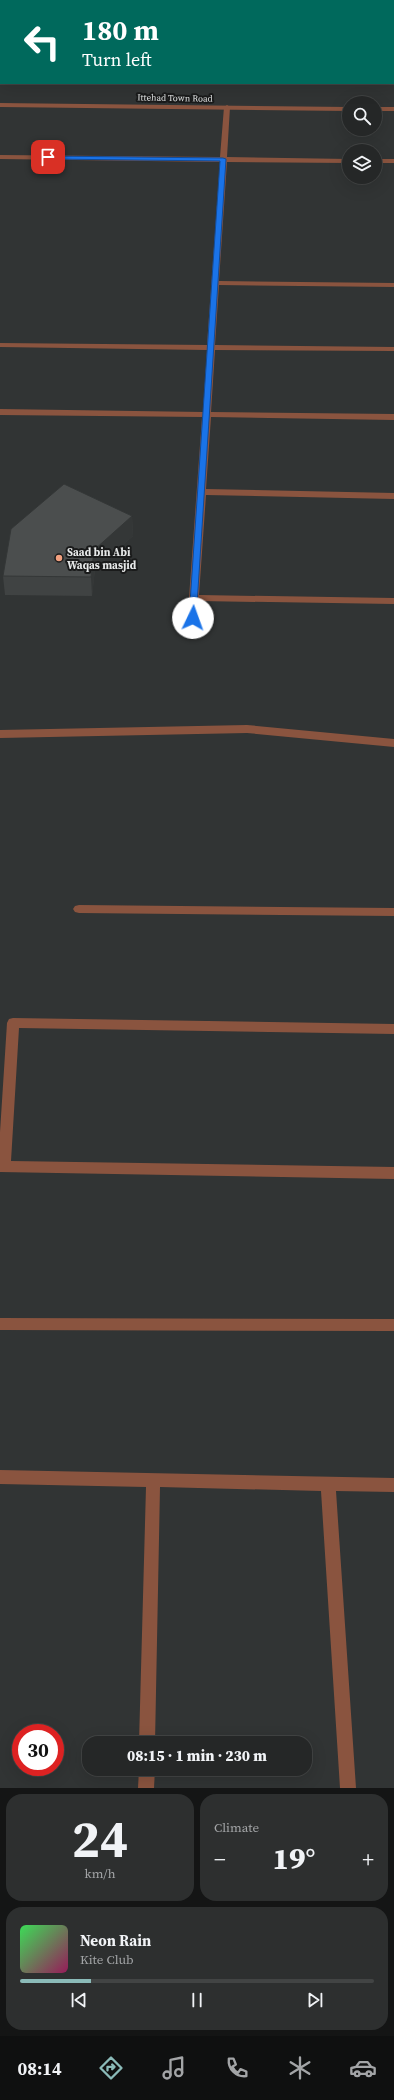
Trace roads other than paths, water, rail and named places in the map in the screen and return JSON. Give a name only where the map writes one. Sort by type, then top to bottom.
[{"type":"street","name":"Ittehad Town Road","points":[[0,105],[342,109]]},
{"type":"street","points":[[193,618],[227,107]]},
{"type":"street","points":[[382,109],[394,109]]},
{"type":"street","points":[[0,157],[342,161]]},
{"type":"street","points":[[382,161],[394,161]]},
{"type":"street","points":[[215,283],[394,285]]},
{"type":"street","points":[[0,345],[394,349]]},
{"type":"street","points":[[0,412],[394,417]]},
{"type":"street","points":[[201,492],[394,496]]},
{"type":"street","points":[[194,598],[394,601]]},
{"type":"street","points":[[0,734],[246,729],[394,743]]},
{"type":"street","points":[[79,909],[394,912]]},
{"type":"street","points":[[394,1029],[13,1023],[2,1166],[394,1173]]},
{"type":"street","points":[[0,1324],[394,1325]]},
{"type":"street","points":[[0,1477],[394,1485]]},
{"type":"street","points":[[147,1736],[152,1480]]},
{"type":"street","points":[[328,1484],[348,1788]]},
{"type":"street","points":[[146,1788],[147,1776]]},
{"type":"place","name":"Saad bin Abi Waqas masjid","points":[[59,558]]}]
